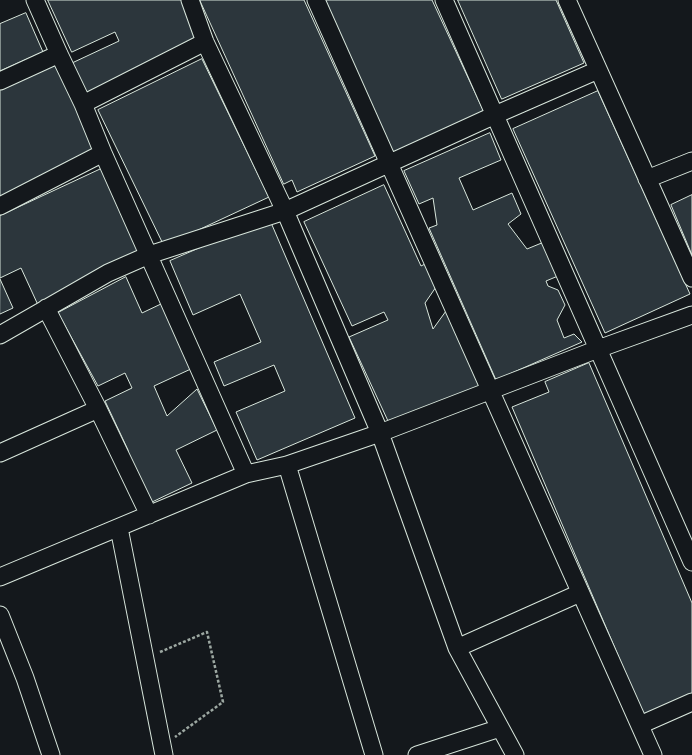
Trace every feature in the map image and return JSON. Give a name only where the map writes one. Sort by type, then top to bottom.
[{"type":"street","points":[[35,0],[83,104],[103,153],[246,474]]},
{"type":"street","points":[[190,0],[205,42],[285,210],[380,433],[458,648],[515,755]]},
{"type":"street","points":[[316,0],[653,755]]},
{"type":"street","points":[[444,0],[598,349],[687,539],[692,562]]},
{"type":"street","points":[[567,0],[692,278]]},
{"type":"street","points":[[83,104],[205,42]]},
{"type":"street","points":[[0,81],[59,54]]},
{"type":"street","points":[[0,335],[108,273],[149,256],[285,210],[388,162],[598,70]]},
{"type":"street","points":[[0,206],[103,153]]},
{"type":"street","points":[[647,179],[692,161]]},
{"type":"street","points":[[46,308],[98,409],[148,515]]},
{"type":"street","points":[[0,577],[246,474],[287,465],[380,433],[598,349],[692,315]]},
{"type":"street","points":[[0,453],[98,409]]},
{"type":"street","points":[[287,465],[374,755]]},
{"type":"street","points":[[118,528],[163,751]]},
{"type":"street","points":[[458,648],[580,593]]},
{"type":"street","points":[[0,615],[25,678],[51,755]]},
{"type":"street","points":[[640,725],[692,702]]},
{"type":"street","points":[[417,755],[500,728]]},
{"type":"path","points":[[145,659],[207,632],[223,702],[163,751]]},
{"type":"building","points":[[48,0],[182,0],[201,42],[86,95],[72,63],[119,41],[115,32],[72,52]]},
{"type":"building","points":[[200,0],[304,0],[375,156],[297,192],[292,180],[284,184]]},
{"type":"building","points":[[323,0],[432,0],[484,112],[394,153]]},
{"type":"building","points":[[458,0],[556,0],[584,63],[502,99]]},
{"type":"building","points":[[26,13],[43,52],[0,71],[0,24]]},
{"type":"building","points":[[202,59],[269,197],[164,246],[98,110]]},
{"type":"building","points":[[54,64],[100,151],[0,200],[0,88]]},
{"type":"building","points":[[598,91],[690,294],[605,333],[513,129]]},
{"type":"building","points":[[490,133],[501,160],[459,178],[473,210],[512,193],[521,214],[508,224],[527,249],[544,242],[558,276],[546,281],[548,286],[558,290],[565,305],[557,320],[564,338],[574,334],[582,342],[496,380],[429,228],[437,225],[433,198],[419,204],[404,171]]},
{"type":"building","points":[[101,169],[142,255],[38,305],[21,268],[0,278],[0,216]]},
{"type":"building","points":[[384,185],[421,266],[425,264],[436,287],[425,303],[433,329],[446,311],[481,387],[388,421],[349,337],[388,320],[384,312],[352,326],[304,222]]},
{"type":"building","points":[[692,195],[692,255],[671,205]]},
{"type":"building","points":[[269,218],[355,418],[257,460],[236,412],[285,391],[274,365],[224,386],[214,362],[261,342],[240,294],[193,315],[170,261]]},
{"type":"building","points":[[126,277],[142,313],[163,303],[193,368],[154,386],[167,416],[197,389],[217,430],[176,450],[192,483],[150,503],[128,457],[128,450],[105,401],[132,388],[125,373],[98,386],[58,313]]},
{"type":"building","points":[[0,279],[13,308],[0,314]]},
{"type":"building","points":[[589,363],[692,603],[692,701],[646,721],[512,407],[549,392],[545,382]]}]
